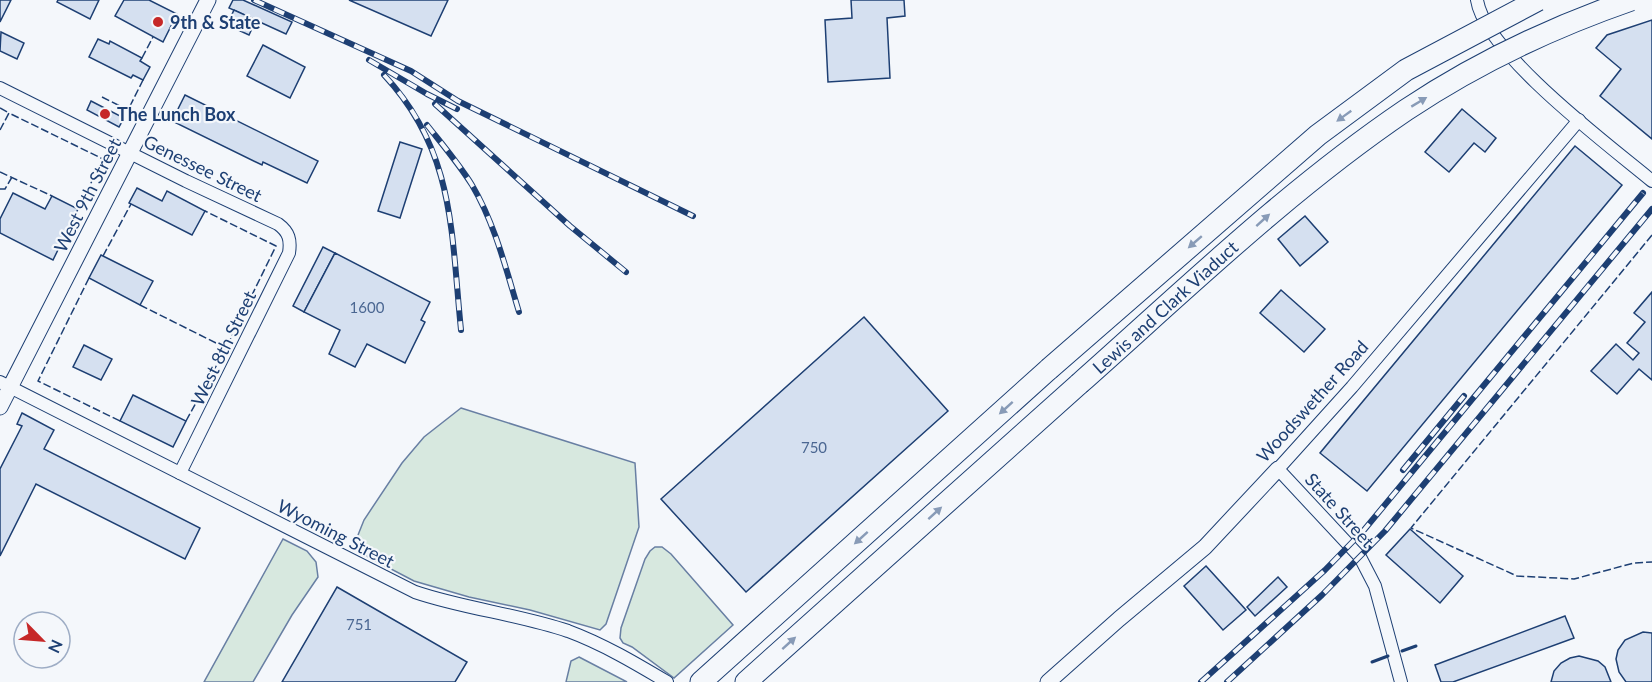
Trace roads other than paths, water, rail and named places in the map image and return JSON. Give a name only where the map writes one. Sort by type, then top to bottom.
[{"type":"highway","name":"Lewis and Clark Viaduct","points":[[701,682],[1049,369],[1318,135],[1406,70],[1538,0]]},
{"type":"highway","name":"Lewis and Clark Viaduct","points":[[746,682],[1284,201],[1348,151],[1408,109],[1471,71],[1583,18],[1631,0]]},
{"type":"street","name":"West 9th Street","points":[[0,407],[5,385],[130,153],[208,0]]},
{"type":"street","points":[[1477,0],[1478,7],[1492,32],[1521,68],[1652,182]]},
{"type":"street","name":"Genessee Street","points":[[0,88],[278,224],[286,230],[289,237]]},
{"type":"street","name":"Woodswether Road","points":[[1048,682],[1204,547],[1278,469],[1352,387],[1579,120]]},
{"type":"street","name":"West 8th Street","points":[[180,473],[290,253],[289,237]]},
{"type":"street","name":"Wyoming Street","points":[[5,385],[415,592],[450,604],[566,630],[601,645],[667,682]]},
{"type":"street","name":"State Street","points":[[1278,469],[1360,557],[1375,586],[1401,682]]},
{"type":"railway","points":[[254,0],[411,71],[458,101],[693,216]]},
{"type":"railway","points":[[369,60],[457,109]]},
{"type":"railway","points":[[384,75],[407,104],[425,133],[437,163],[451,226],[461,330]]},
{"type":"railway","points":[[435,104],[570,226],[626,272]]},
{"type":"railway","points":[[427,125],[462,169],[480,200],[499,247],[519,312]]},
{"type":"railway","points":[[1201,682],[1325,570],[1364,530],[1643,193]]},
{"type":"railway","points":[[1227,682],[1322,595],[1385,531],[1652,209]]},
{"type":"railway","points":[[1403,470],[1464,396]]},
{"type":"place","name":"9th & State","points":[[158,22]]},
{"type":"place","name":"The Lunch Box","points":[[105,114]]}]
